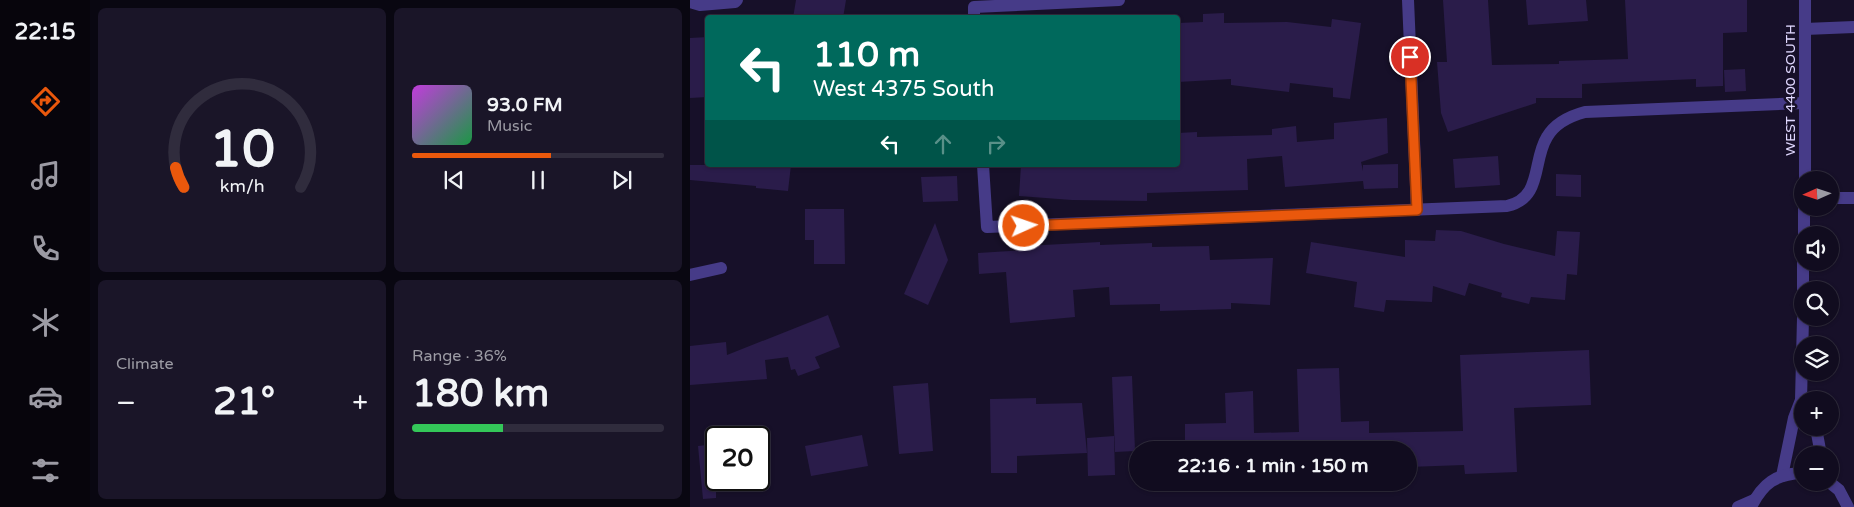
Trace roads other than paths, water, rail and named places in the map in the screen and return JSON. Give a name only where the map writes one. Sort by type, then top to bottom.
[{"type":"street","points":[[690,2],[700,5],[735,2],[737,0]]},
{"type":"street","points":[[974,15],[974,7],[1119,0]]},
{"type":"street","points":[[1408,0],[1417,210]]},
{"type":"street","name":"WEST 4400 SOUTH","points":[[1804,171],[1805,0]]},
{"type":"street","points":[[1805,29],[1854,27]]},
{"type":"street","points":[[983,167],[987,227],[1507,206],[1518,204],[1527,195],[1532,186],[1546,138],[1558,124],[1571,116],[1585,112],[1805,103]]},
{"type":"street","points":[[1839,198],[1854,198]]},
{"type":"street","points":[[690,275],[721,268]]},
{"type":"street","points":[[1802,326],[1802,391]]},
{"type":"street","points":[[1782,476],[1794,418]]},
{"type":"street","points":[[1738,507],[1752,504],[1758,493],[1772,480],[1794,474]]},
{"type":"street","points":[[1839,491],[1848,501]]}]
